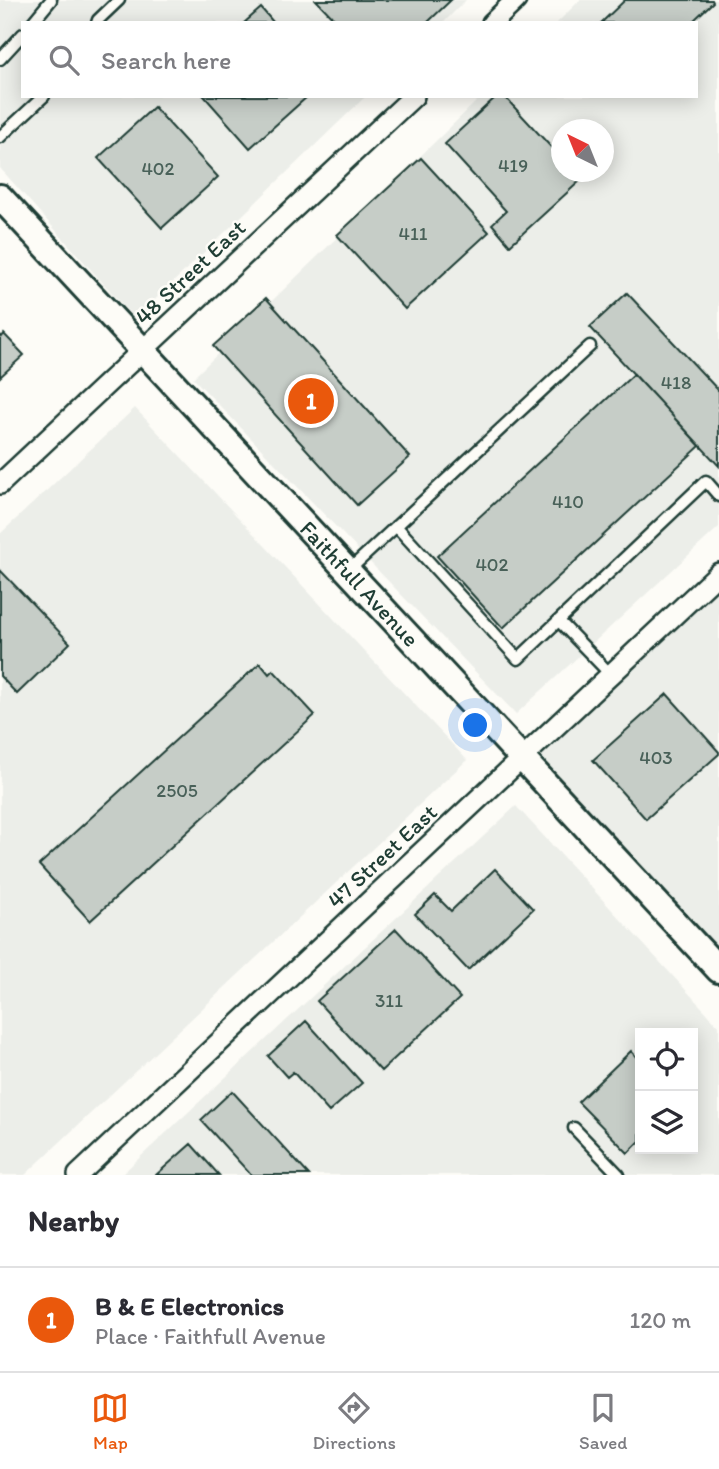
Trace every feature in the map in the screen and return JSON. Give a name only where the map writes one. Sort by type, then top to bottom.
[{"type":"street","points":[[494,21],[516,0]]},
{"type":"street","name":"48 Street East","points":[[0,484],[412,98]]},
{"type":"street","name":"Faithfull Avenue","points":[[0,197],[719,970]]},
{"type":"street","name":"47 Street East","points":[[78,1175],[719,573]]},
{"type":"lane","points":[[34,21],[51,0]]},
{"type":"lane","points":[[99,21],[119,0]]},
{"type":"lane","points":[[0,59],[21,36]]},
{"type":"lane","points":[[0,137],[42,98]]},
{"type":"lane","points":[[348,572],[590,346]]},
{"type":"lane","points":[[396,526],[517,659],[706,481],[719,496]]},
{"type":"lane","points":[[559,621],[611,675]]},
{"type":"lane","points":[[575,1128],[619,1175]]},
{"type":"shaded area","points":[[0,0],[466,0],[445,21],[21,21],[21,98],[364,98],[135,319],[0,168]]},
{"type":"shaded area","points":[[580,0],[719,0],[719,527],[516,714],[193,378],[480,98],[698,98],[698,21],[559,21]]},
{"type":"shaded area","points":[[135,408],[467,760],[25,1175],[0,1175],[0,534]]},
{"type":"shaded area","points":[[719,573],[719,970],[522,759]]},
{"type":"shaded area","points":[[516,806],[719,1026],[719,1175],[121,1175]]},
{"type":"building","points":[[316,0],[451,0],[429,21],[336,21]]},
{"type":"building","points":[[625,0],[713,2],[693,21],[603,21]]},
{"type":"building","points":[[261,8],[272,21],[246,21]]},
{"type":"building","points":[[206,98],[306,98],[250,148]]},
{"type":"building","points":[[495,98],[506,98],[551,147],[551,182],[579,182],[510,245],[492,224],[506,211],[445,144]]},
{"type":"building","points":[[154,107],[218,177],[162,228],[98,158]]},
{"type":"building","points":[[421,158],[489,232],[405,309],[337,235]]},
{"type":"building","points":[[627,293],[719,391],[719,466],[590,327]]},
{"type":"building","points":[[266,298],[410,457],[357,505],[213,346]]},
{"type":"building","points":[[4,334],[24,355],[0,377],[0,335],[2,337]]},
{"type":"building","points":[[634,374],[700,446],[503,628],[437,556]]},
{"type":"building","points":[[0,570],[70,643],[17,694],[0,676]]},
{"type":"building","points":[[260,663],[269,674],[273,670],[315,715],[90,921],[39,865]]},
{"type":"building","points":[[667,694],[719,754],[646,819],[593,760]]},
{"type":"building","points":[[495,869],[533,909],[468,970],[415,914],[435,895],[451,911]]},
{"type":"building","points":[[396,929],[460,998],[381,1071],[317,1001]]},
{"type":"building","points":[[306,1021],[362,1083],[329,1112],[293,1072],[287,1077],[268,1056]]},
{"type":"building","points":[[631,1051],[635,1055],[635,1146],[628,1153],[578,1102]]},
{"type":"building","points":[[232,1091],[309,1175],[251,1175],[201,1120]]},
{"type":"building","points":[[191,1144],[219,1175],[156,1175]]},
{"type":"place","name":"B & E Electronics","points":[[311,401]]}]
